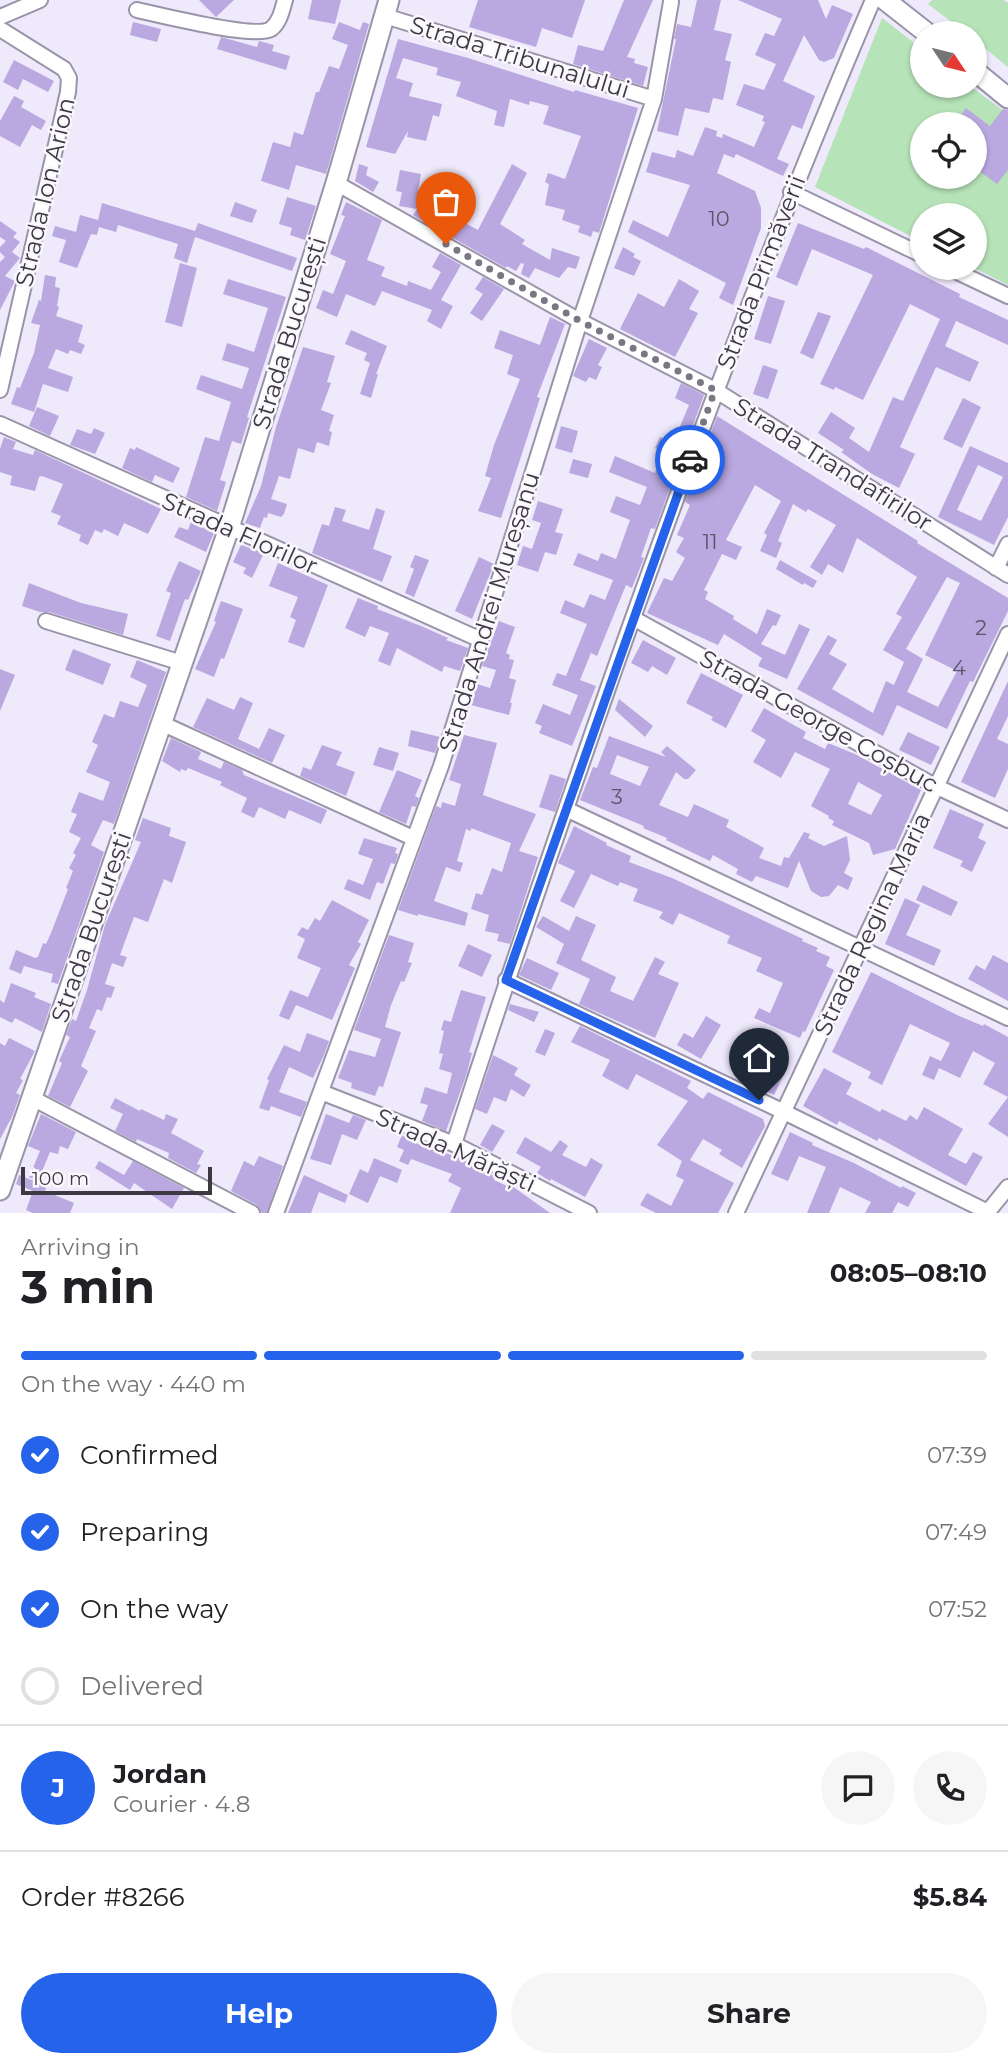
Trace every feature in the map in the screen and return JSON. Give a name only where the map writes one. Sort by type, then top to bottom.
[{"type":"main road","points":[[885,0],[912,21]]},
{"type":"main road","name":"Strada București","points":[[0,1190],[229,528],[387,8]]},
{"type":"main road","points":[[987,80],[1008,97]]},
{"type":"street","points":[[0,18],[40,0]]},
{"type":"street","points":[[137,10],[207,25],[263,32],[276,23],[285,0]]},
{"type":"street","name":"Strada Primăverii","points":[[454,1144],[506,980],[715,390],[791,192],[873,0]]},
{"type":"street","name":"Strada Andrei Mureșanu","points":[[276,1213],[441,766],[580,321],[654,99],[671,2]]},
{"type":"street","name":"Strada Tribunalului","points":[[387,8],[654,99]]},
{"type":"street","name":"Strada Ion Arion","points":[[0,29],[64,69],[69,78],[0,390]]},
{"type":"street","name":"Strada Trandafirilor","points":[[336,183],[580,321],[715,390],[1002,571]]},
{"type":"street","points":[[791,192],[910,249]]},
{"type":"street","points":[[974,280],[1008,296]]},
{"type":"street","name":"Strada Florilor","points":[[0,424],[481,640]]},
{"type":"street","points":[[1002,571],[1008,544]]},
{"type":"street","name":"Strada George Coșbuc","points":[[633,618],[935,786],[1008,820]]},
{"type":"street","points":[[46,621],[182,663]]},
{"type":"street","name":"Strada Regina Maria","points":[[736,1213],[1008,634]]},
{"type":"street","points":[[161,723],[413,838]]},
{"type":"street","points":[[566,808],[1008,1018]]},
{"type":"street","points":[[506,980],[988,1212],[1008,1187]]},
{"type":"street","name":"Strada Mărăști","points":[[321,1092],[454,1144],[589,1213]]},
{"type":"street","points":[[32,1098],[252,1213]]},
{"type":"green space","points":[[932,0],[1004,0],[1008,3],[1008,67],[987,50],[987,21],[950,21],[928,4]]},
{"type":"green space","points":[[882,18],[910,40],[910,98],[986,98],[1008,114],[1008,285],[987,274],[987,203],[910,203],[910,236],[815,187]]},
{"type":"building","points":[[199,0],[234,0],[216,17]]},
{"type":"building","points":[[312,0],[341,0],[335,24],[308,19]]},
{"type":"building","points":[[478,0],[585,0],[572,38],[542,28],[536,47],[469,27]]},
{"type":"building","points":[[624,0],[653,0],[627,57],[635,59],[634,63],[648,67],[643,86],[573,64],[578,45],[603,51]]},
{"type":"building","points":[[697,0],[721,0],[714,30],[732,34],[725,60],[731,62],[723,100],[713,98],[709,113],[685,108],[678,136],[657,131],[677,24],[691,27]]},
{"type":"building","points":[[738,0],[818,0],[826,19],[832,5],[853,14],[834,58],[824,62],[819,60],[804,35],[783,81],[815,96],[802,129],[792,125],[777,159],[789,164],[783,176],[736,154],[734,158],[724,154],[717,173],[755,191],[761,208],[761,228],[733,305],[719,298],[726,283],[628,232],[633,220],[668,237],[690,185],[646,172],[652,152],[675,158],[677,150],[693,156],[705,127],[717,131],[716,136],[722,138],[723,134],[754,147],[765,122],[762,121],[764,116],[736,105],[744,84],[764,90],[776,64],[755,55],[765,33],[774,36],[782,19]]},
{"type":"building","points":[[133,22],[161,29],[157,42],[130,35]]},
{"type":"building","points":[[339,22],[360,30],[363,22],[369,24],[326,174],[296,165],[289,190],[261,181],[273,142],[290,147],[294,132],[303,135],[316,92],[319,92],[329,66],[339,69],[348,45],[332,39]]},
{"type":"building","points":[[221,37],[257,47],[259,41],[274,45],[272,51],[290,56],[286,70],[217,49]]},
{"type":"building","points":[[398,39],[574,92],[575,90],[638,108],[599,233],[593,231],[591,237],[578,232],[580,226],[562,220],[565,210],[545,205],[549,184],[545,182],[548,173],[565,179],[581,136],[543,124],[549,106],[530,101],[529,105],[510,99],[504,127],[494,125],[497,111],[456,96],[461,82],[436,75],[438,68],[403,58],[396,78],[413,83],[409,96],[442,104],[439,117],[433,115],[426,141],[407,137],[408,131],[395,154],[366,147]]},
{"type":"building","points":[[14,60],[54,81],[48,92],[23,79],[18,90],[3,82]]},
{"type":"building","points":[[14,96],[24,101],[21,107],[46,121],[41,130],[32,125],[20,147],[0,136],[0,121]]},
{"type":"building","points":[[1003,109],[1008,110],[1008,170],[997,184],[987,177],[987,124],[990,126]]},
{"type":"building","points":[[359,164],[368,167],[366,175],[379,182],[373,192],[355,181]]},
{"type":"building","points":[[512,164],[527,173],[500,224],[525,240],[522,244],[550,260],[552,248],[580,257],[576,269],[568,267],[559,278],[535,268],[529,278],[521,274],[524,264],[521,263],[516,271],[507,266],[506,268],[416,217],[413,215],[417,209],[399,206],[402,192],[396,191],[400,170],[421,174],[418,191],[452,216],[478,230]]},
{"type":"building","points":[[287,197],[316,206],[305,240],[290,235],[292,228],[279,224]]},
{"type":"building","points":[[235,202],[257,210],[252,223],[230,216]]},
{"type":"building","points":[[346,202],[382,220],[367,260],[385,267],[381,276],[407,286],[408,281],[431,290],[441,272],[432,267],[440,253],[461,265],[441,300],[453,306],[441,329],[427,321],[432,310],[382,291],[375,306],[346,294],[337,317],[316,308],[323,290],[333,294],[346,261],[330,254],[345,216],[341,215]]},
{"type":"building","points":[[102,203],[195,231],[198,223],[297,258],[292,271],[195,237],[187,263],[174,258],[178,244],[118,225],[116,232],[99,227],[97,235],[91,234],[77,268],[59,262],[66,240],[52,236],[55,226],[76,232],[80,215],[98,220]]},
{"type":"building","points":[[0,221],[17,233],[13,237],[20,242],[12,252],[20,258],[5,276],[15,281],[0,310],[0,262],[5,257],[0,252],[0,247],[6,241],[0,237]]},
{"type":"building","points":[[798,223],[864,249],[866,247],[910,269],[910,280],[932,280],[960,294],[959,297],[1008,320],[1008,345],[956,321],[945,346],[979,362],[970,382],[936,367],[900,447],[915,454],[899,488],[872,474],[841,452],[844,450],[818,433],[831,412],[855,428],[849,438],[869,452],[893,397],[903,401],[940,319],[910,304],[863,400],[835,387],[834,390],[820,384],[873,275],[812,249],[797,286],[776,277]]},
{"type":"building","points":[[623,247],[641,261],[634,276],[614,268]]},
{"type":"building","points":[[180,263],[197,268],[182,327],[165,322]]},
{"type":"building","points":[[45,275],[56,277],[55,287],[60,288],[56,316],[83,325],[78,342],[85,345],[81,354],[70,350],[68,354],[56,349],[48,368],[73,377],[68,392],[43,384],[34,412],[11,404],[34,353],[40,325],[31,323],[39,300],[41,301]]},
{"type":"building","points":[[483,277],[504,289],[482,321],[470,313],[483,294],[475,289]]},
{"type":"building","points":[[228,279],[286,297],[247,417],[249,418],[241,444],[232,441],[220,480],[226,482],[217,511],[186,497],[205,437],[219,441],[231,402],[196,389],[201,375],[242,389],[249,368],[222,360],[227,343],[254,352],[268,308],[223,294]]},
{"type":"building","points":[[679,279],[699,291],[689,309],[698,313],[675,357],[620,329],[638,293],[664,307]]},
{"type":"building","points":[[768,296],[785,301],[771,344],[754,339]]},
{"type":"building","points":[[818,312],[831,316],[813,359],[800,353]]},
{"type":"building","points":[[550,317],[565,324],[537,397],[540,398],[501,518],[478,511],[491,478],[485,476],[494,445],[520,379],[507,374],[513,355],[494,348],[500,330],[540,345]]},
{"type":"building","points":[[351,330],[387,346],[376,374],[371,398],[360,394],[370,363],[364,360],[367,353],[345,344]]},
{"type":"building","points":[[589,339],[607,348],[598,365],[602,367],[596,380],[589,377],[586,382],[573,376]]},
{"type":"building","points":[[303,347],[335,356],[327,382],[331,383],[321,410],[334,415],[329,431],[332,432],[329,446],[317,442],[314,453],[298,448],[290,479],[279,476],[271,499],[287,504],[284,514],[281,517],[268,513],[260,528],[245,523],[261,486],[276,427]]},
{"type":"building","points":[[763,365],[778,370],[768,399],[753,394]]},
{"type":"building","points":[[681,383],[704,395],[655,529],[651,528],[641,557],[644,558],[632,588],[626,585],[597,656],[591,653],[580,680],[596,686],[572,746],[539,733],[542,726],[535,723],[543,704],[570,715],[578,695],[552,685],[557,673],[566,676],[587,624],[560,613],[565,600],[584,608],[590,594],[605,600],[613,580],[573,565],[578,553],[598,561],[601,553],[616,559],[630,520],[610,512],[616,496],[640,505],[647,487],[609,472],[615,456],[655,473],[664,452],[655,448],[660,437],[673,443],[689,405],[675,398]]},
{"type":"building","points":[[963,398],[981,407],[962,448],[943,439]]},
{"type":"building","points":[[37,407],[59,416],[50,436],[29,426]]},
{"type":"building","points":[[717,416],[1008,598],[1008,611],[947,729],[897,705],[883,736],[797,689],[828,635],[837,640],[829,654],[847,664],[832,689],[873,713],[886,681],[894,685],[904,662],[883,650],[902,617],[896,614],[917,577],[857,538],[843,573],[828,564],[822,575],[810,567],[836,525],[793,504],[778,541],[782,543],[776,558],[760,551],[767,535],[764,533],[781,501],[755,485],[726,540],[742,547],[736,560],[722,554],[704,590],[708,592],[705,599],[757,634],[767,609],[781,615],[776,626],[773,625],[761,644],[785,655],[799,624],[810,629],[787,679],[758,666],[762,658],[724,634],[718,645],[647,613],[664,578],[672,581],[685,558],[676,552],[684,538],[677,535],[690,505],[685,502]],"holes":[[[947,577],[960,583],[925,655],[957,671],[938,707],[907,692],[923,659],[906,649]]]},
{"type":"building","points":[[561,426],[578,431],[572,453],[555,448]]},
{"type":"building","points":[[94,428],[105,433],[95,454],[70,445],[77,429],[91,434]]},
{"type":"building","points":[[4,437],[16,442],[13,449],[33,455],[35,450],[161,509],[148,534],[124,523],[118,536],[104,529],[102,533],[95,530],[88,545],[79,541],[81,535],[57,524],[61,516],[51,512],[63,484],[42,476],[39,477],[35,491],[10,485],[12,476],[0,472],[0,449]]},
{"type":"building","points":[[970,446],[1008,463],[1008,517],[994,545],[938,517]],"holes":[[[978,465],[1003,477],[981,521],[957,510]]]},
{"type":"building","points":[[136,447],[180,468],[173,483],[155,475],[152,482],[122,468],[130,448],[135,450]]},
{"type":"building","points":[[573,459],[592,464],[588,478],[569,473]]},
{"type":"building","points":[[538,501],[563,509],[555,532],[563,534],[556,555],[545,552],[538,572],[517,565],[523,546],[532,549],[541,523],[532,520]]},
{"type":"building","points":[[335,507],[346,510],[342,521],[369,530],[376,508],[385,511],[373,549],[392,556],[382,582],[312,553],[322,524],[329,526]]},
{"type":"building","points":[[191,522],[214,533],[206,552],[174,537],[179,527],[188,530]]},
{"type":"building","points":[[241,545],[264,553],[252,578],[243,573],[246,568],[233,562]]},
{"type":"building","points":[[415,555],[429,560],[414,597],[405,593],[414,569],[410,567]]},
{"type":"building","points":[[479,557],[494,564],[472,619],[455,611]]},
{"type":"building","points":[[780,560],[817,581],[813,588],[776,569]]},
{"type":"building","points":[[179,561],[201,571],[188,600],[185,599],[170,641],[156,636],[171,593],[166,591]]},
{"type":"building","points":[[278,563],[328,585],[304,648],[288,642],[296,620],[290,617],[298,597],[269,586]]},
{"type":"building","points":[[29,583],[81,603],[128,614],[123,635],[22,606]]},
{"type":"building","points":[[358,598],[378,606],[377,609],[468,648],[460,671],[444,666],[442,672],[397,648],[390,666],[378,661],[389,633],[370,626],[365,637],[345,628]]},
{"type":"building","points":[[221,601],[243,609],[224,659],[221,658],[214,677],[195,669],[216,622],[214,621]]},
{"type":"building","points":[[499,621],[515,627],[506,653],[510,655],[509,659],[514,660],[509,678],[516,680],[509,715],[471,705],[477,684],[490,688],[496,670],[482,666]]},
{"type":"building","points":[[643,640],[676,658],[667,675],[652,666],[648,672],[631,663]]},
{"type":"building","points":[[73,649],[111,664],[103,685],[65,670]]},
{"type":"building","points":[[137,660],[166,672],[114,824],[103,820],[91,845],[104,852],[58,984],[51,982],[53,974],[24,966],[21,974],[9,969],[16,950],[38,957],[43,943],[46,944],[51,933],[68,889],[66,888],[73,871],[69,868],[81,838],[69,832],[77,814],[71,812],[79,792],[103,801],[110,782],[86,772],[98,745],[92,742],[104,714],[114,718],[120,701],[138,707],[147,685],[130,677]]},
{"type":"building","points":[[0,669],[15,675],[0,711]]},
{"type":"building","points":[[701,673],[743,695],[726,728],[711,720],[713,717],[686,703]]},
{"type":"building","points":[[1008,681],[1008,716],[997,739],[1008,744],[1008,769],[995,798],[961,782]]},
{"type":"building","points":[[240,697],[253,703],[238,739],[259,749],[269,728],[285,735],[272,763],[193,727],[207,698],[234,710]]},
{"type":"building","points":[[619,699],[653,726],[645,737],[615,710]]},
{"type":"building","points":[[764,708],[806,732],[803,738],[825,749],[828,743],[855,754],[921,790],[895,849],[873,855],[869,843],[832,825],[834,821],[828,818],[829,816],[811,806],[830,769],[795,752],[781,778],[753,762],[766,740],[751,731]],"holes":[[[858,782],[882,795],[871,815],[848,804]]]},
{"type":"building","points":[[411,730],[440,737],[435,753],[408,746]]},
{"type":"building","points":[[908,732],[940,747],[931,765],[899,750]]},
{"type":"building","points":[[464,735],[497,743],[483,795],[536,814],[519,851],[538,857],[510,944],[497,941],[499,934],[485,931],[489,915],[471,909],[476,893],[482,895],[492,868],[502,872],[511,843],[471,828],[471,831],[466,829],[457,861],[463,863],[460,872],[446,867],[434,901],[468,913],[465,926],[398,910],[436,806],[441,808],[442,802],[455,806],[461,784],[449,780]]},
{"type":"building","points":[[609,736],[666,757],[661,752],[667,746],[696,770],[688,779],[676,772],[659,805],[688,817],[694,804],[729,820],[726,827],[764,848],[759,858],[781,866],[784,857],[789,858],[804,832],[810,834],[808,838],[824,846],[847,836],[850,860],[844,873],[853,878],[848,890],[838,885],[829,896],[821,897],[811,891],[799,861],[788,888],[756,876],[752,882],[736,874],[738,869],[713,855],[710,861],[643,828],[644,826],[580,800],[593,767],[597,768]],"holes":[[[617,755],[649,767],[640,786],[610,774]]]},
{"type":"building","points":[[171,738],[201,752],[198,759],[221,769],[224,762],[242,770],[244,775],[327,810],[321,824],[289,810],[285,819],[259,807],[254,818],[241,812],[247,798],[220,785],[222,782],[188,768],[186,771],[181,769],[180,772],[162,761]]},
{"type":"building","points":[[322,745],[342,752],[336,765],[355,772],[346,796],[300,776],[303,767],[311,770]]},
{"type":"building","points":[[379,747],[399,753],[393,771],[373,765]]},
{"type":"building","points":[[397,770],[422,780],[415,796],[419,798],[416,807],[412,806],[406,824],[379,812]]},
{"type":"building","points":[[550,774],[566,779],[555,812],[539,807]]},
{"type":"building","points":[[950,809],[984,824],[978,838],[986,842],[972,872],[960,866],[963,861],[933,848]]},
{"type":"building","points":[[143,818],[171,828],[169,836],[186,842],[172,883],[164,879],[148,922],[134,917],[120,955],[127,957],[123,967],[112,963],[105,984],[115,987],[111,998],[107,997],[102,1011],[97,1009],[89,1028],[96,1031],[81,1066],[88,1071],[70,1107],[48,1096],[70,1037],[66,1035],[72,1019],[76,1021],[87,990],[105,925],[141,842],[135,840]]},
{"type":"building","points":[[574,826],[631,856],[629,862],[672,878],[803,939],[802,941],[818,948],[816,951],[830,957],[826,966],[834,970],[800,1038],[754,1018],[759,1008],[770,1013],[783,983],[756,971],[762,958],[727,943],[730,936],[679,913],[673,925],[659,918],[663,912],[633,901],[638,889],[620,882],[618,886],[591,874],[574,908],[560,901],[575,871],[558,863]]},
{"type":"building","points":[[364,838],[397,848],[395,853],[398,854],[395,864],[391,863],[383,884],[377,882],[370,900],[344,889],[348,879],[363,885],[373,859],[358,854]]},
{"type":"building","points":[[923,885],[958,902],[951,916],[916,900]]},
{"type":"building","points":[[905,898],[920,905],[906,935],[941,950],[934,966],[885,944]]},
{"type":"building","points":[[332,900],[369,920],[358,942],[361,944],[349,965],[355,968],[332,1020],[296,1005],[289,1020],[279,1016],[290,990],[308,997],[321,968],[297,958],[305,939],[297,935],[302,927],[308,930],[315,918],[320,921]]},
{"type":"building","points":[[543,916],[569,931],[576,916],[596,925],[581,960],[616,977],[610,991],[633,1001],[655,957],[665,962],[658,974],[679,983],[655,1038],[579,1004],[590,979],[556,963],[564,944],[536,927]]},
{"type":"building","points":[[389,935],[414,943],[408,962],[412,963],[404,982],[401,981],[385,1027],[401,1032],[383,1087],[379,1086],[375,1096],[351,1088],[352,1083],[338,1078],[349,1050],[375,1057],[381,1039],[354,1030]]},
{"type":"building","points":[[468,944],[492,955],[482,977],[458,966]]},
{"type":"building","points":[[993,955],[1008,963],[1008,1001],[968,979],[976,965],[985,970]]},
{"type":"building","points":[[527,958],[559,973],[551,990],[519,975]]},
{"type":"building","points":[[871,972],[1008,1037],[1008,1097],[983,1084],[995,1063],[973,1051],[960,1078],[939,1068],[934,1080],[922,1075],[930,1056],[941,1061],[950,1043],[910,1024],[882,1085],[868,1078],[871,1072],[832,1052]]},
{"type":"building","points":[[11,983],[36,993],[34,997],[51,1004],[42,1032],[15,1018],[12,1023],[0,1017],[0,1000],[4,1003]]},
{"type":"building","points":[[461,990],[486,997],[469,1052],[472,1053],[467,1073],[446,1131],[422,1121],[428,1105],[420,1103],[425,1087],[447,1094],[452,1073],[439,1069],[443,1054],[439,1053],[444,1031],[441,1030],[444,1020],[451,1022]]},
{"type":"building","points":[[510,1004],[539,1012],[534,1022],[508,1010]]},
{"type":"building","points":[[706,1016],[721,1025],[701,1059],[677,1045],[684,1033],[693,1038]]},
{"type":"building","points":[[580,1026],[691,1081],[687,1088],[703,1099],[708,1092],[763,1119],[765,1126],[742,1168],[719,1154],[722,1150],[703,1139],[690,1160],[734,1183],[718,1213],[656,1213],[640,1205],[647,1193],[671,1206],[684,1180],[676,1176],[682,1161],[657,1145],[688,1101],[636,1074],[628,1090],[602,1076],[610,1060],[571,1042]]},
{"type":"building","points":[[545,1029],[555,1033],[545,1056],[535,1052]]},
{"type":"building","points":[[307,1033],[329,1041],[324,1055],[313,1078],[289,1067],[279,1092],[307,1102],[301,1117],[271,1106],[269,1111],[259,1108],[269,1080],[267,1079],[284,1045],[300,1052]]},
{"type":"building","points":[[9,1038],[35,1051],[20,1079],[23,1080],[16,1093],[20,1095],[0,1139],[0,1043],[5,1046]]},
{"type":"building","points":[[493,1055],[518,1068],[514,1075],[531,1085],[524,1097],[511,1089],[506,1102],[494,1097],[487,1114],[475,1109]]},
{"type":"building","points":[[756,1057],[774,1066],[777,1060],[788,1066],[774,1095],[750,1083],[755,1072],[750,1069]]},
{"type":"building","points":[[824,1068],[852,1083],[846,1094],[880,1112],[882,1109],[906,1121],[910,1115],[917,1120],[924,1107],[963,1129],[948,1155],[966,1164],[973,1152],[983,1157],[966,1186],[879,1138],[877,1141],[839,1121],[837,1125],[803,1106]]},
{"type":"building","points":[[1008,1097],[1008,1137],[988,1124]]},
{"type":"building","points":[[115,1098],[164,1120],[166,1114],[178,1119],[171,1133],[204,1151],[197,1164],[201,1165],[196,1173],[168,1158],[169,1153],[137,1139],[136,1142],[115,1131],[123,1114],[110,1108]]},
{"type":"building","points":[[41,1114],[76,1132],[68,1149],[60,1146],[58,1154],[50,1152],[38,1181],[29,1177],[40,1151],[28,1146]]},
{"type":"building","points":[[326,1114],[349,1123],[353,1115],[366,1120],[357,1140],[342,1134],[331,1165],[310,1159]]},
{"type":"building","points":[[492,1124],[505,1131],[492,1152],[480,1145]]},
{"type":"building","points":[[790,1132],[813,1143],[812,1145],[916,1193],[908,1207],[898,1202],[892,1213],[865,1213],[871,1202],[840,1187],[829,1213],[807,1213],[826,1167],[799,1156],[788,1181],[771,1174]]},
{"type":"building","points":[[402,1135],[418,1144],[460,1158],[491,1174],[495,1177],[494,1180],[511,1188],[512,1186],[550,1213],[450,1213],[461,1188],[448,1181],[452,1174],[411,1159],[408,1165],[399,1161],[404,1150],[397,1147]]},
{"type":"building","points":[[525,1137],[551,1152],[560,1140],[568,1146],[562,1155],[586,1167],[591,1158],[603,1165],[585,1197],[537,1173],[541,1167],[516,1153]]},
{"type":"building","points":[[259,1156],[283,1166],[267,1213],[262,1213],[257,1205],[231,1191],[244,1161],[254,1166]]},
{"type":"building","points":[[374,1158],[402,1170],[397,1183],[380,1176],[368,1203],[349,1194],[360,1169],[368,1173]]},
{"type":"building","points":[[99,1161],[124,1175],[133,1161],[184,1188],[172,1209],[134,1183],[130,1190],[95,1168]]},
{"type":"building","points":[[19,1175],[47,1186],[45,1191],[74,1203],[70,1213],[33,1213],[26,1210],[33,1191],[16,1184]]},
{"type":"building","points":[[304,1175],[348,1195],[345,1203],[319,1192],[311,1213],[288,1213]]},
{"type":"way so far","points":[[446,244],[580,321],[715,390],[690,460]]},
{"type":"route","points":[[690,460],[506,980],[759,1100]]}]
